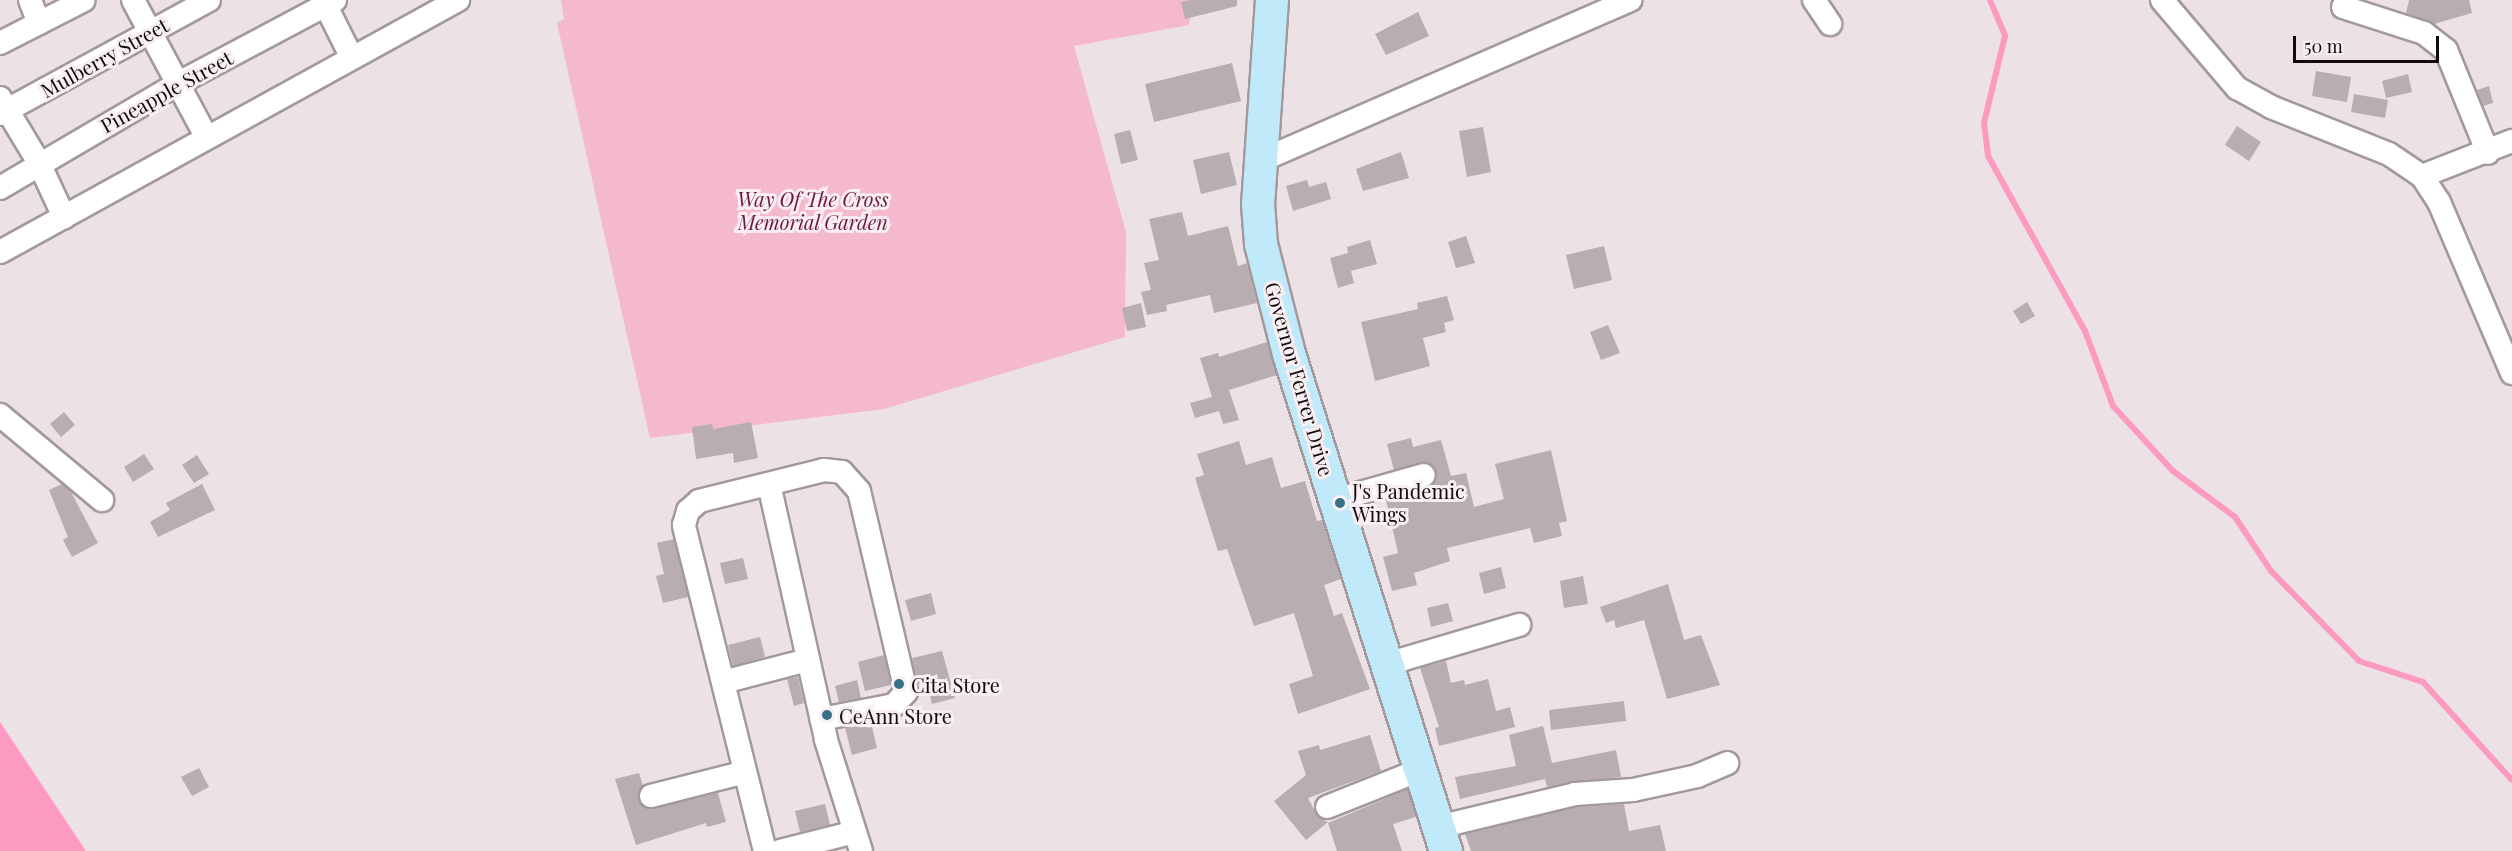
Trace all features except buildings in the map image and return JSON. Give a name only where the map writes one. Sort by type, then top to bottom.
[{"type":"main road","name":"Governor Ferrer Drive","points":[[1272,0],[1260,161],[1261,244],[1289,354],[1442,839]]},
{"type":"street","points":[[30,0],[39,23]]},
{"type":"street","points":[[0,42],[84,0]]},
{"type":"street","points":[[133,0],[206,136]]},
{"type":"street","name":"Mulberry Street","points":[[3,107],[209,0]]},
{"type":"street","points":[[0,252],[351,56],[458,0]]},
{"type":"street","points":[[1260,161],[1631,0]]},
{"type":"street","points":[[1814,0],[1830,24]]},
{"type":"street","points":[[2162,0],[2236,88],[2271,107],[2390,154],[2422,176],[2439,202],[2512,373]]},
{"type":"street","points":[[327,2],[351,56]]},
{"type":"street","name":"Pineapple Street","points":[[0,188],[177,84],[327,2]]},
{"type":"street","points":[[2343,7],[2424,33],[2446,50],[2488,153]]},
{"type":"street","points":[[3,107],[39,163],[64,218]]},
{"type":"street","points":[[2422,176],[2488,153],[2512,141]]},
{"type":"street","points":[[0,415],[102,500]]},
{"type":"street","points":[[765,851],[684,525],[688,511],[699,501],[824,470],[842,472],[853,480],[860,491],[905,687],[899,703],[821,719]]},
{"type":"street","points":[[1335,500],[1424,475]]},
{"type":"street","points":[[769,484],[821,719],[858,842],[780,851]]},
{"type":"street","points":[[1387,663],[1519,625]]},
{"type":"street","points":[[723,682],[808,660]]},
{"type":"street","points":[[1442,839],[1575,794],[1633,790],[1697,776],[1727,763]]},
{"type":"street","points":[[1327,807],[1420,770]]},
{"type":"street","points":[[651,796],[746,772]]},
{"type":"green space","name":"Way Of The Cross Memorial Garden","points":[[561,0],[1192,0],[1189,25],[1074,46],[1126,232],[1125,337],[884,409],[650,438],[557,23],[564,19]]},
{"type":"shaded area","points":[[0,722],[86,851],[0,851]]},
{"type":"waterway","points":[[1990,0],[2005,36],[1984,123],[1988,156],[2085,331],[2113,406],[2173,471],[2235,517],[2271,571],[2359,661],[2423,682],[2512,780]]},
{"type":"place","name":"J's Pandemic Wings","points":[[1340,503]]},
{"type":"place","name":"Cita Store","points":[[899,684]]},
{"type":"place","name":"CeAnn Store","points":[[827,715]]}]
